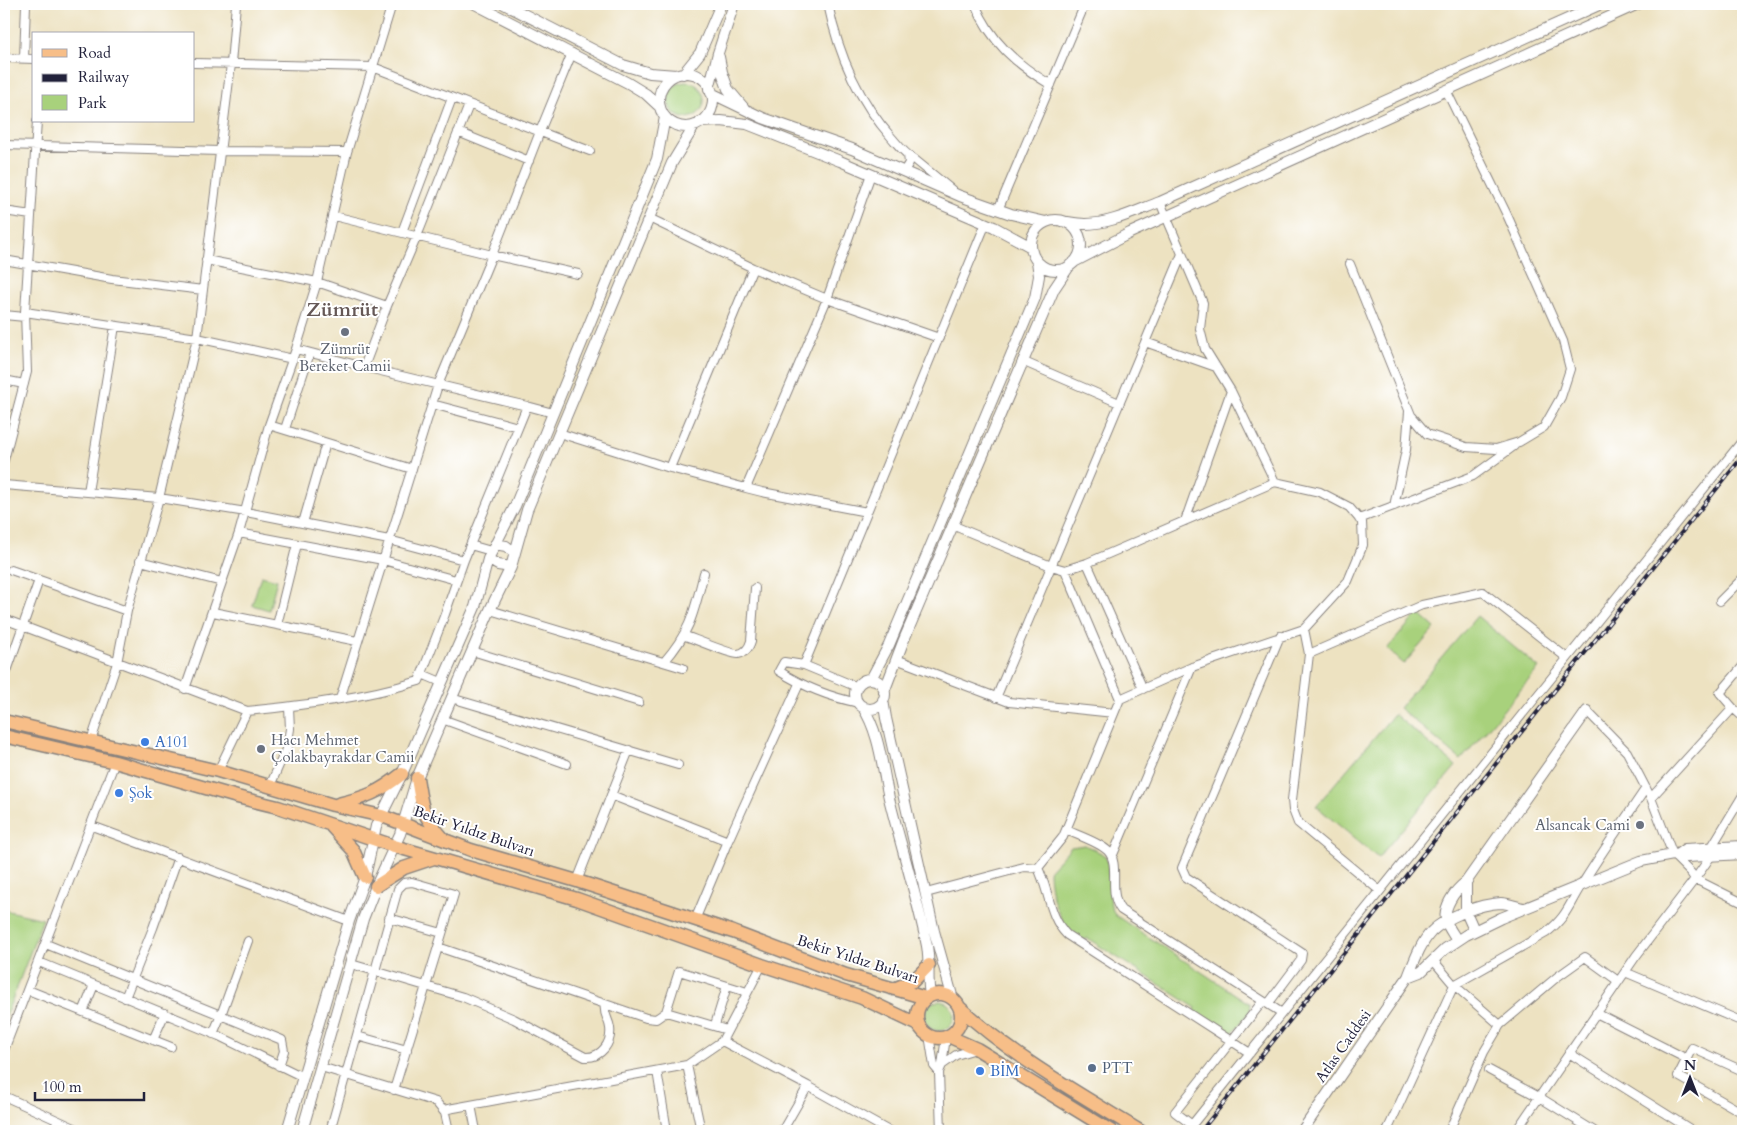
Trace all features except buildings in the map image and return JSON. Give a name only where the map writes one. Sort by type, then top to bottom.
[{"type":"main road","name":"Bekir Yıldız Bulvarı","points":[[4,720],[218,771],[333,805],[382,816],[471,850],[577,881],[733,932],[846,975],[928,997]]},
{"type":"main road","points":[[4,736],[115,762],[278,807],[394,846],[577,899],[762,965],[862,998],[919,1025],[929,1035],[938,1038],[947,1036],[956,1030],[960,1021],[956,1003]]},
{"type":"main road","points":[[333,805],[363,798],[382,790],[402,774]]},
{"type":"main road","points":[[417,778],[422,809],[428,822],[444,839]]},
{"type":"main road","points":[[330,825],[352,850],[365,877]]},
{"type":"main road","points":[[376,886],[404,868],[434,858]]},
{"type":"main road","points":[[894,989],[913,981],[929,965]]},
{"type":"main road","points":[[919,1025],[918,1010],[928,997],[945,994],[995,1038],[1040,1069],[1140,1131]]},
{"type":"main road","points":[[947,1036],[977,1049],[1111,1131]]},
{"type":"street","points":[[24,58],[26,4]]},
{"type":"street","points":[[91,741],[117,663],[126,611],[159,498],[197,338],[231,64],[236,4]]},
{"type":"street","points":[[185,688],[213,612],[246,512],[269,425],[293,359],[317,282],[334,216],[347,152],[392,4]]},
{"type":"street","points":[[475,4],[628,82],[646,94],[660,107],[665,117],[679,126],[721,121],[747,124],[986,223],[1031,247]]},
{"type":"street","points":[[508,4],[623,65],[650,73],[698,76],[704,81],[710,91],[746,110],[852,149],[960,196],[1023,218],[1046,222],[1061,221],[1082,224],[1092,224],[1122,216],[1160,202],[1601,4]]},
{"type":"street","points":[[660,107],[659,96],[663,86],[680,74],[700,53],[721,4]]},
{"type":"street","points":[[302,1131],[363,919],[403,823],[417,778],[511,566],[527,510],[672,163],[698,124],[710,110],[710,91],[718,53],[734,4]]},
{"type":"street","points":[[828,4],[839,46],[854,82],[881,126],[908,155],[960,196]]},
{"type":"street","points":[[975,4],[990,33],[1008,54],[1028,71],[1051,85]]},
{"type":"street","points":[[998,210],[1085,4]]},
{"type":"street","points":[[1037,261],[1045,267],[1055,269],[1072,263],[1099,247],[1638,4]]},
{"type":"street","points":[[718,53],[728,89],[746,110]]},
{"type":"street","points":[[340,699],[438,385],[572,54]]},
{"type":"street","points":[[4,58],[32,59]]},
{"type":"street","points":[[195,63],[373,67],[590,151]]},
{"type":"street","points":[[1359,519],[1473,476],[1519,442],[1544,427],[1562,396],[1570,369],[1559,332],[1492,184],[1446,90]]},
{"type":"street","points":[[402,232],[452,98]]},
{"type":"street","points":[[364,367],[469,105]]},
{"type":"street","points":[[287,1131],[365,877],[376,826],[402,774],[475,607],[492,551],[515,506],[657,159],[665,117]]},
{"type":"street","points":[[4,460],[27,372],[25,314],[37,122]]},
{"type":"street","points":[[458,132],[529,160]]},
{"type":"street","points":[[4,145],[220,151],[347,152]]},
{"type":"street","points":[[904,172],[908,163],[908,155]]},
{"type":"street","points":[[746,488],[827,299],[871,174]]},
{"type":"street","points":[[1160,202],[1203,302],[1200,322],[1201,335],[1206,349],[1231,391],[1275,482]]},
{"type":"street","points":[[4,212],[31,215]]},
{"type":"street","points":[[334,216],[578,274]]},
{"type":"street","points":[[649,218],[754,268],[827,299],[938,338]]},
{"type":"street","points":[[857,687],[804,665],[784,662],[779,671],[799,684],[867,708],[874,708],[881,704],[896,659],[1022,362],[1054,289],[1080,248],[1079,238],[1071,225],[1061,221]]},
{"type":"street","points":[[871,679],[889,645],[1035,298],[1039,276],[1037,261],[1031,247],[1035,232],[1046,222]]},
{"type":"street","points":[[804,665],[986,223]]},
{"type":"street","points":[[996,698],[1182,254]]},
{"type":"street","points":[[4,260],[112,279],[203,290]]},
{"type":"street","points":[[206,260],[317,282],[387,306]]},
{"type":"street","points":[[1350,264],[1410,415],[1427,434],[1466,447],[1496,449],[1519,442]]},
{"type":"street","points":[[670,468],[754,268]]},
{"type":"street","points":[[4,315],[25,314],[197,338],[293,359]]},
{"type":"street","points":[[88,492],[115,326]]},
{"type":"street","points":[[1145,342],[1216,367]]},
{"type":"street","points":[[296,349],[552,413]]},
{"type":"street","points":[[285,429],[310,353]]},
{"type":"street","points":[[1022,362],[1119,404]]},
{"type":"street","points":[[4,380],[24,384]]},
{"type":"street","points":[[1185,521],[1231,391]]},
{"type":"street","points":[[432,404],[518,427]]},
{"type":"street","points":[[4,618],[247,712],[386,691],[419,681],[456,580],[527,406]]},
{"type":"street","points":[[1394,506],[1406,450],[1409,411]]},
{"type":"street","points":[[269,425],[412,469]]},
{"type":"street","points":[[559,433],[670,468],[746,488],[867,512]]},
{"type":"street","points":[[1280,636],[1182,868],[1186,877],[1302,953],[1301,960],[1175,1112],[1190,1128],[1743,440]]},
{"type":"street","points":[[303,522],[326,443]]},
{"type":"street","points":[[952,525],[1065,570],[1087,563],[1275,482],[1320,492],[1349,507],[1362,522],[1363,545],[1348,581],[1304,629],[1192,667],[1120,699],[1063,837],[1038,868]]},
{"type":"street","points":[[4,485],[159,498],[246,512],[389,540],[464,560]]},
{"type":"street","points":[[239,533],[383,560],[456,580]]},
{"type":"street","points":[[277,625],[297,544]]},
{"type":"street","points":[[470,546],[492,551],[506,546],[515,553]]},
{"type":"street","points":[[492,551],[498,565],[511,566]]},
{"type":"street","points":[[140,561],[222,582]]},
{"type":"street","points":[[1087,563],[1143,689]]},
{"type":"street","points":[[11,570],[126,611]]},
{"type":"street","points":[[1065,570],[1120,699]]},
{"type":"street","points":[[664,662],[685,636],[694,613],[704,573]]},
{"type":"street","points":[[1720,601],[1743,578]]},
{"type":"street","points":[[7,671],[39,580]]},
{"type":"street","points":[[685,636],[735,654],[745,651],[751,641],[756,588]]},
{"type":"street","points":[[1309,654],[1422,605],[1483,592],[1567,658]]},
{"type":"street","points":[[490,610],[683,668]]},
{"type":"street","points":[[213,612],[357,641]]},
{"type":"street","points":[[1304,629],[1309,654],[1292,800],[1294,814],[1298,823],[1380,891]]},
{"type":"street","points":[[472,651],[639,702]]},
{"type":"street","points":[[896,659],[1009,702],[1114,713]]},
{"type":"street","points":[[1743,666],[1720,693],[1743,717]]},
{"type":"street","points":[[1192,667],[1112,857],[1115,898],[1122,910],[1282,1013]]},
{"type":"street","points":[[422,674],[441,682]]},
{"type":"street","points":[[928,997],[929,965],[922,926],[875,733],[855,694],[857,687],[864,680],[871,679],[880,684],[884,696],[886,718],[939,950],[956,1003]]},
{"type":"street","points":[[695,920],[728,841],[799,684]]},
{"type":"street","points":[[451,698],[678,765]]},
{"type":"street","points":[[270,786],[287,746],[290,729],[289,707]]},
{"type":"street","points":[[1651,798],[1733,708]]},
{"type":"street","points":[[1466,935],[1446,921],[1448,906],[1452,896],[1466,882],[1587,711],[1627,752],[1651,798],[1676,855],[1695,879],[1743,903]]},
{"type":"street","points":[[218,771],[247,712]]},
{"type":"street","points":[[442,719],[567,764]]},
{"type":"street","points":[[577,881],[629,750]]},
{"type":"street","points":[[4,1050],[92,826],[115,762]]},
{"type":"street","points":[[1387,1131],[1454,985],[1553,928],[1570,908],[1580,886],[1646,788]]},
{"type":"street","points":[[612,794],[728,841]]},
{"type":"street","points":[[1516,1131],[1618,981],[1695,879],[1743,796]]},
{"type":"street","points":[[92,826],[350,921]]},
{"type":"street","points":[[1066,830],[1104,847],[1112,857]]},
{"type":"street","points":[[1711,852],[1743,846]]},
{"type":"street","points":[[1711,852],[1743,854]]},
{"type":"street","name":"Atlas Caddesi","points":[[1408,977],[1421,972],[1433,960],[1466,935],[1524,908],[1641,861],[1676,855],[1686,857],[1711,852]]},
{"type":"street","points":[[126,998],[154,928],[178,857]]},
{"type":"street","points":[[926,893],[1024,867],[1038,868]]},
{"type":"street","points":[[1038,868],[1055,918],[1066,935],[1250,1053]]},
{"type":"street","points":[[330,1131],[347,1075],[374,971],[400,886],[409,882],[454,894],[394,1090]]},
{"type":"street","points":[[1466,882],[1462,913],[1466,935]]},
{"type":"street","name":"Atlas Caddesi","points":[[1302,1131],[1408,977],[1425,940],[1431,933],[1446,921],[1462,913],[1484,906],[1502,903],[1524,908]]},
{"type":"street","points":[[390,918],[442,933]]},
{"type":"street","points":[[213,1034],[222,1015],[248,941]]},
{"type":"street","points":[[46,944],[282,1040],[284,1051],[279,1066]]},
{"type":"street","points":[[438,947],[605,1005],[652,1019],[660,1017],[666,1012],[680,971],[748,992]]},
{"type":"street","points":[[1449,1131],[1484,1052],[1500,1025],[1556,977],[1585,957],[1618,981]]},
{"type":"street","points":[[1433,960],[1454,985],[1500,1025]]},
{"type":"street","points":[[39,962],[213,1034],[303,1077]]},
{"type":"street","points":[[350,964],[463,997],[497,1011],[585,1057],[592,1057],[601,1053],[610,1035],[609,1024],[604,1011],[605,1005]]},
{"type":"street","points":[[443,1110],[687,1065],[722,1041],[762,965]]},
{"type":"street","points":[[1625,972],[1743,1022]]},
{"type":"street","points":[[83,1012],[94,985]]},
{"type":"street","points":[[715,1025],[727,986]]},
{"type":"street","points":[[28,990],[172,1047]]},
{"type":"street","points":[[666,1012],[727,1030]]},
{"type":"street","points":[[153,1040],[164,1013]]},
{"type":"street","points":[[1596,1013],[1687,1059]]},
{"type":"street","points":[[929,1035],[934,1066],[941,1069]]},
{"type":"street","points":[[357,1036],[407,1050]]},
{"type":"street","points":[[941,1131],[941,1069],[947,1036]]},
{"type":"street","points":[[722,1041],[889,1131]]},
{"type":"street","points":[[1743,1071],[1692,1048],[1678,1076],[1743,1113]]},
{"type":"street","points":[[941,1069],[956,1055],[977,1049]]},
{"type":"street","points":[[1569,1053],[1693,1131]]},
{"type":"street","points":[[687,1065],[701,1131]]},
{"type":"street","points":[[321,1067],[436,1102],[443,1110],[449,1131]]},
{"type":"street","points":[[1489,1070],[1539,1097],[1594,1131]]},
{"type":"street","points":[[657,1071],[668,1131]]},
{"type":"street","points":[[781,1131],[786,1126],[808,1086]]},
{"type":"street","points":[[4,1096],[77,1130]]},
{"type":"street","points":[[471,1105],[476,1131]]},
{"type":"green space","points":[[686,82],[693,83],[699,87],[703,93],[703,107],[699,113],[693,117],[686,118],[679,117],[673,113],[669,107],[668,100],[669,93],[673,87],[679,83]]},
{"type":"green space","points":[[261,576],[277,580],[269,610],[252,605]]},
{"type":"green space","points":[[1418,613],[1435,628],[1404,664],[1387,649]]},
{"type":"green space","points":[[1477,616],[1539,668],[1461,760],[1399,708]]},
{"type":"green space","points":[[1394,714],[1456,766],[1378,858],[1316,806]]},
{"type":"green space","points":[[1085,845],[1103,854],[1107,860],[1111,906],[1115,915],[1250,1004],[1249,1013],[1231,1034],[1227,1034],[1193,1014],[1196,1008],[1087,938],[1083,943],[1068,929],[1054,902],[1049,871],[1071,847]]},
{"type":"green space","points":[[4,910],[43,919],[4,1021]]},
{"type":"green space","points":[[939,1001],[945,1002],[953,1010],[953,1022],[945,1030],[939,1031],[933,1030],[925,1022],[924,1016],[925,1010],[933,1002]]},
{"type":"railway","points":[[1201,1131],[1743,456]]},
{"type":"place","name":"Zümrüt Bereket Camii","points":[[345,332]]},
{"type":"place","name":"A101","points":[[145,742]]},
{"type":"place","name":"Hacı Mehmet Çolakbayrakdar Camii","points":[[261,749]]},
{"type":"place","name":"Şok","points":[[119,793]]},
{"type":"place","name":"Alsancak Cami","points":[[1640,825]]},
{"type":"place","name":"PTT","points":[[1092,1068]]},
{"type":"place","name":"BİM","points":[[980,1071]]},
{"type":"district","name":"Zümrüt","points":[[342,309]]}]
